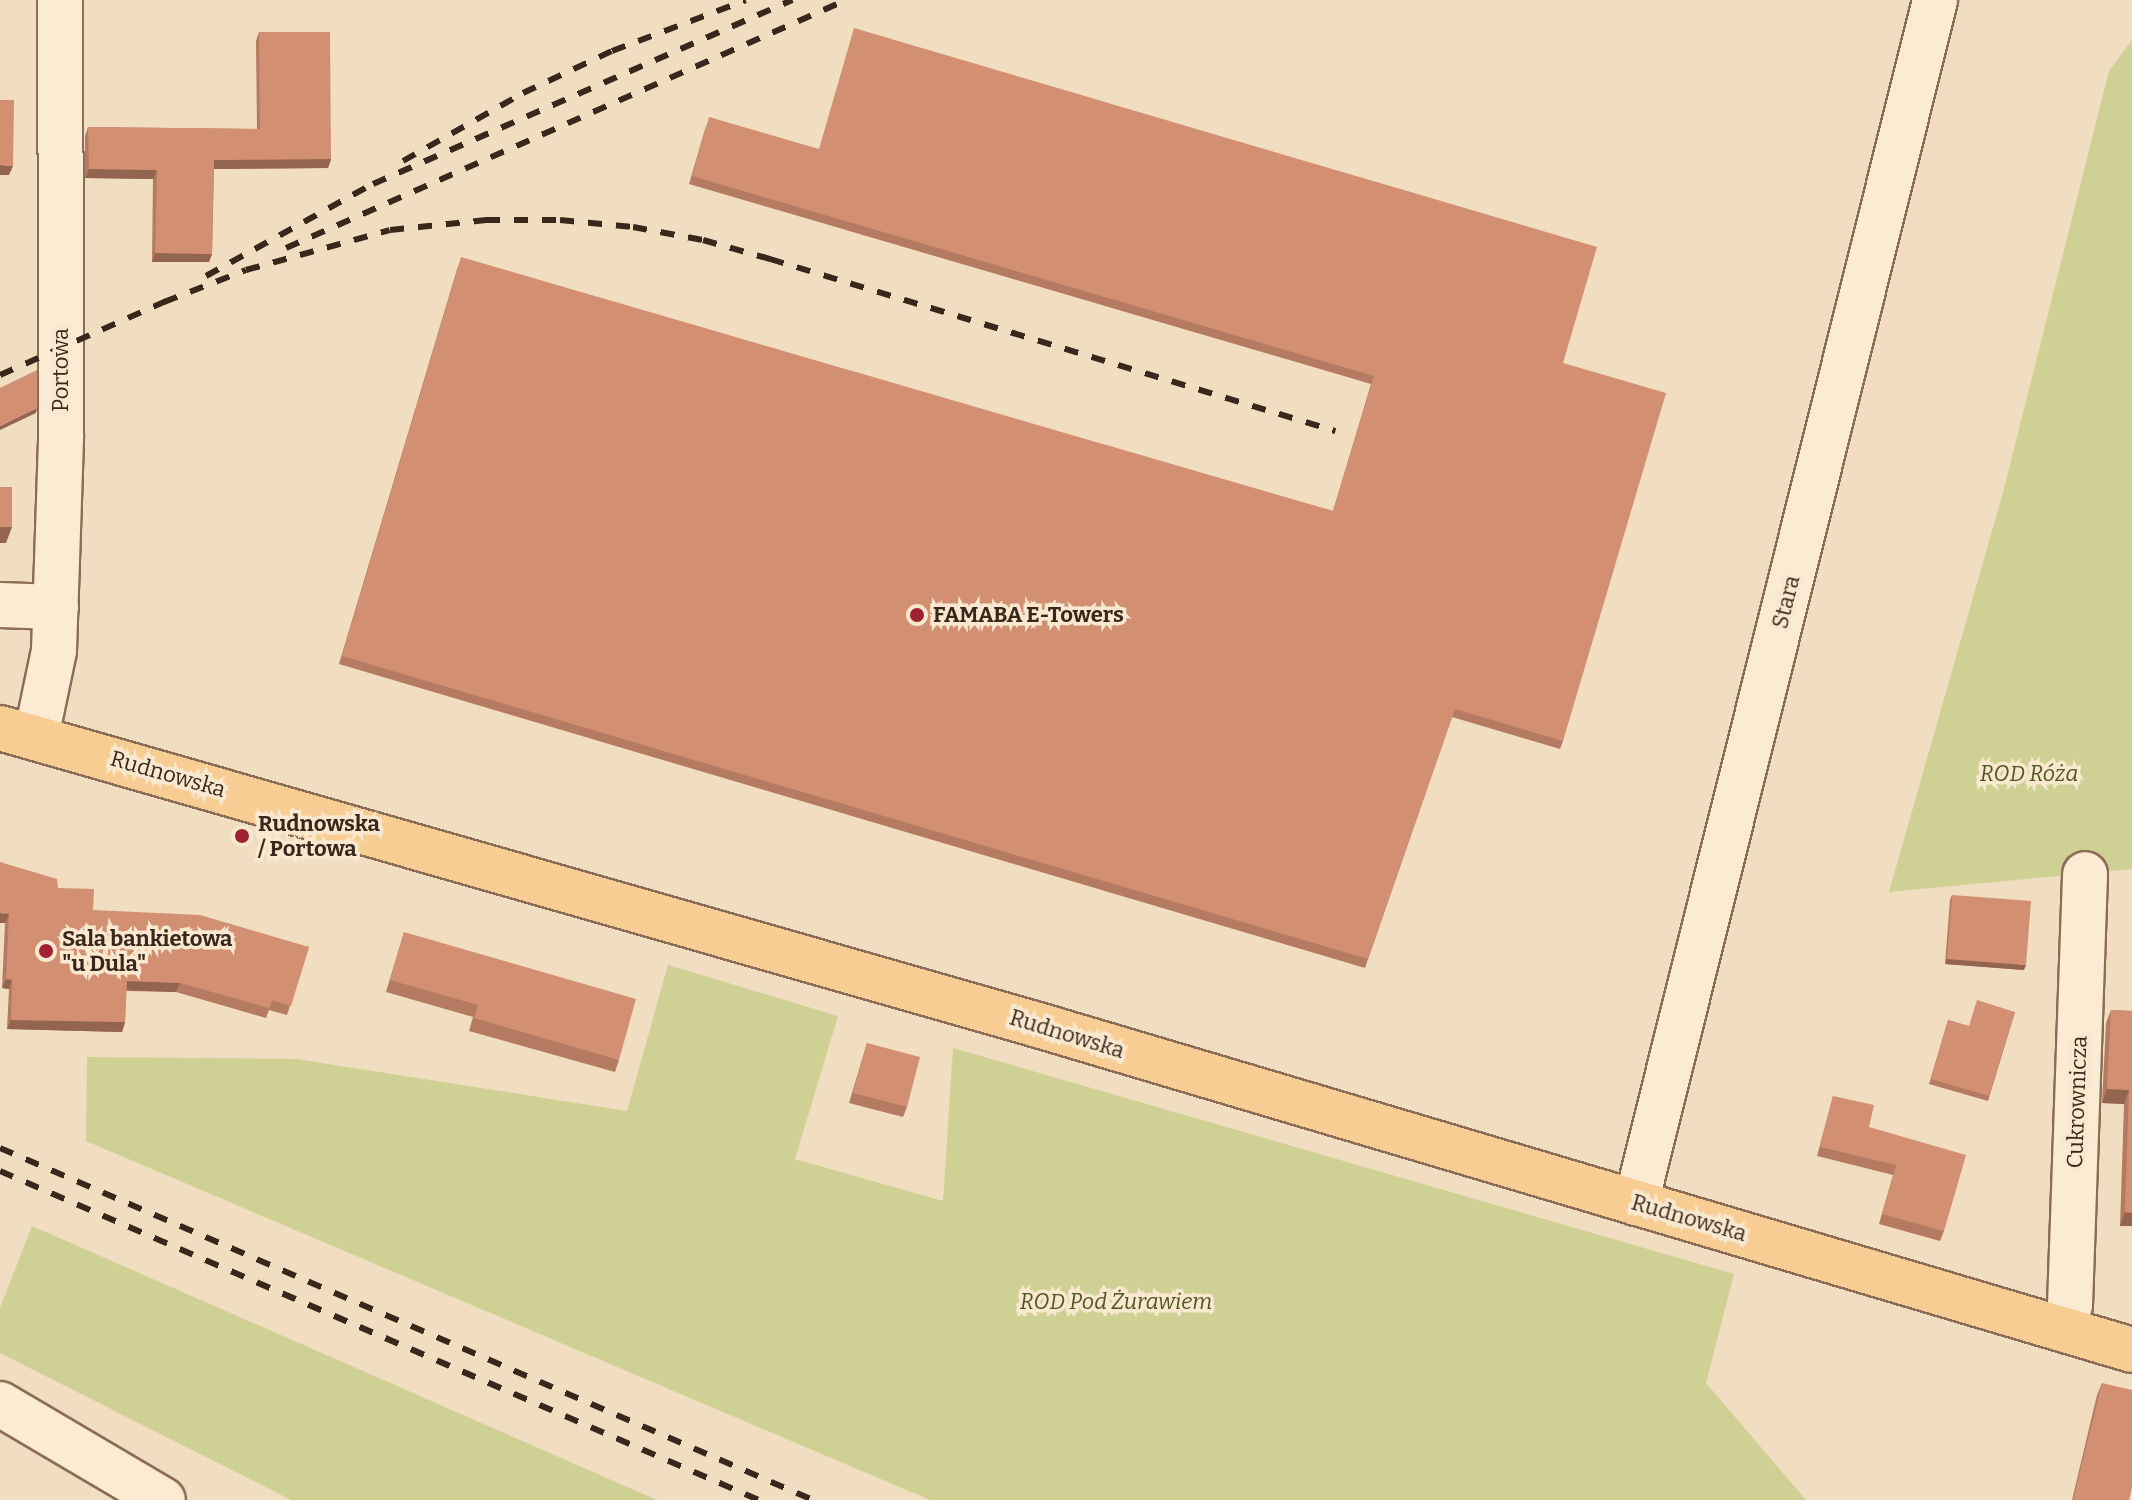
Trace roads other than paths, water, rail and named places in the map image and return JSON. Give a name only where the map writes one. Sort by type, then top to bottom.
[{"type":"main road","name":"Rudnowska","points":[[18,732],[1048,1028],[2132,1350]]},
{"type":"street","name":"Portowa","points":[[18,732],[54,651],[61,435],[60,0]]},
{"type":"street","name":"Stara","points":[[1636,1203],[1935,0]]},
{"type":"street","points":[[0,605],[56,607]]},
{"type":"street","name":"Cukrownicza","points":[[2064,1329],[2070,1305],[2085,874]]},
{"type":"street","points":[[0,1404],[163,1500]]},
{"type":"railway","points":[[403,161],[523,93],[612,51],[746,0]]},
{"type":"railway","points":[[206,276],[373,184],[792,0]]},
{"type":"railway","points":[[286,248],[846,0]]},
{"type":"railway","points":[[164,302],[246,270],[390,230],[486,220],[560,220],[633,227],[703,240],[770,259],[1335,431]]},
{"type":"railway","points":[[0,375],[173,298]]},
{"type":"railway","points":[[0,1148],[813,1500]]},
{"type":"railway","points":[[0,1171],[759,1500]]},
{"type":"place","name":"FAMABA E-Towers","points":[[917,615]]},
{"type":"place","name":"Rudnowska / Portowa","points":[[242,836]]},
{"type":"place","name":"Sala bankietowa \"u Dula\"","points":[[46,951]]},
{"type":"park label","name":"ROD Róża","points":[[2029,774]]},
{"type":"park label","name":"ROD Pod Żurawiem","points":[[1116,1302]]}]
